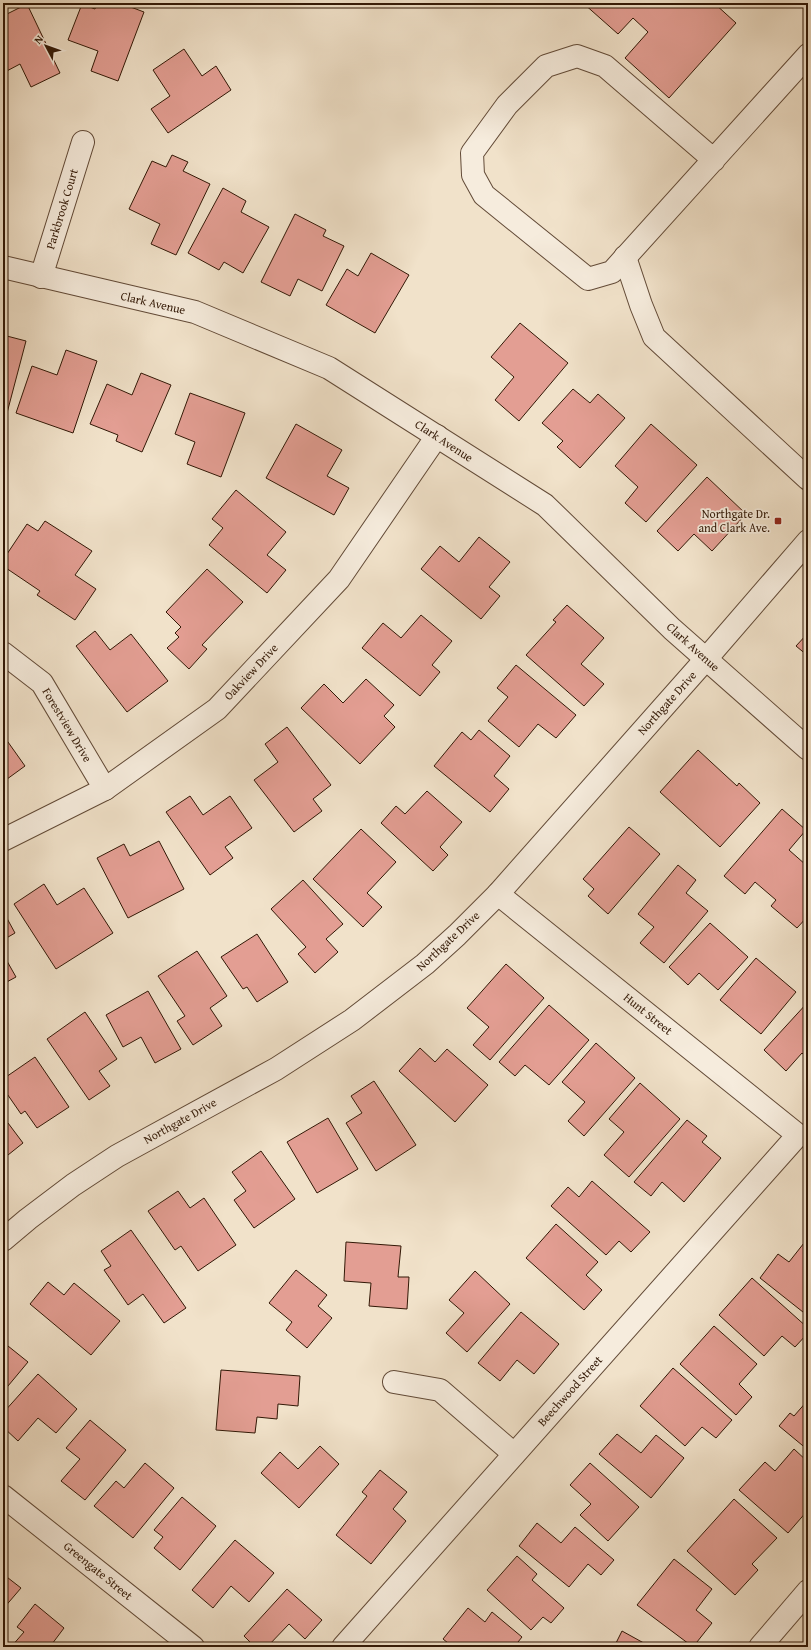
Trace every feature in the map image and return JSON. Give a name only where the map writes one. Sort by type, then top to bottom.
[{"type":"street","points":[[714,160],[605,66],[577,56],[546,66],[507,105],[472,153],[473,175],[484,196],[588,279],[612,272],[714,160],[808,55]]},
{"type":"street","name":"Parkbrook Court","points":[[41,277],[83,142]]},
{"type":"street","points":[[626,257],[641,305],[654,337],[808,479]]},
{"type":"street","name":"Clark Avenue","points":[[3,267],[195,312],[329,368],[544,505],[672,629],[808,750]]},
{"type":"street","name":"Oakview Drive","points":[[3,840],[106,789],[217,709],[334,585],[437,436]]},
{"type":"street","name":"Northgate Drive","points":[[3,1240],[50,1202],[117,1156],[276,1069],[352,1020],[425,964],[457,935],[498,894],[706,659],[808,541]]},
{"type":"street","name":"Forestview Drive","points":[[3,653],[42,684],[106,789]]},
{"type":"street","name":"Hunt Street","points":[[498,894],[798,1135]]},
{"type":"street","name":"Beechwood Street","points":[[342,1647],[798,1135]]},
{"type":"street","points":[[394,1382],[440,1390],[514,1454]]},
{"type":"street","name":"Greengate Street","points":[[3,1496],[193,1647]]},
{"type":"street","points":[[760,1647],[808,1591]]},
{"type":"building","points":[[97,3],[120,3],[144,12],[118,81],[91,71],[98,51],[68,40],[82,4],[95,9]]},
{"type":"building","points":[[583,3],[714,3],[736,23],[669,98],[625,58],[648,32],[633,18],[618,34]]},
{"type":"building","points":[[27,4],[60,73],[31,87],[20,64],[3,73],[3,30],[6,28],[3,21],[3,16]]},
{"type":"building","points":[[184,49],[202,76],[216,66],[231,90],[168,133],[151,109],[170,96],[153,70]]},
{"type":"building","points":[[172,155],[188,162],[183,171],[210,184],[176,255],[151,244],[160,224],[129,209],[152,161],[166,167]]},
{"type":"building","points":[[223,188],[246,201],[241,212],[269,227],[243,273],[224,262],[219,270],[188,253]]},
{"type":"building","points":[[295,214],[326,230],[323,236],[344,246],[322,291],[298,279],[290,296],[261,282]]},
{"type":"building","points":[[371,253],[409,275],[375,333],[326,305],[347,269],[358,276]]},
{"type":"building","points":[[520,323],[568,363],[519,421],[495,400],[514,377],[491,357]]},
{"type":"building","points":[[3,335],[26,341],[7,413],[3,412]]},
{"type":"building","points":[[66,350],[97,361],[73,433],[16,413],[32,366],[57,375]]},
{"type":"building","points":[[141,373],[171,385],[142,452],[116,441],[118,435],[90,424],[107,384],[132,395]]},
{"type":"building","points":[[573,389],[590,403],[598,394],[625,418],[580,468],[557,447],[563,441],[542,423]]},
{"type":"building","points":[[190,393],[245,413],[221,477],[187,464],[195,442],[175,434]]},
{"type":"building","points":[[296,424],[342,450],[327,476],[349,488],[334,515],[266,478]]},
{"type":"building","points":[[651,424],[697,465],[646,522],[625,503],[638,487],[615,466]]},
{"type":"building","points":[[707,477],[746,514],[712,551],[694,534],[678,551],[657,531]]},
{"type":"building","points":[[236,490],[286,532],[267,555],[286,570],[267,593],[209,545],[223,528],[212,519]]},
{"type":"building","points":[[45,521],[92,551],[75,575],[96,589],[75,620],[37,595],[40,591],[3,566],[3,560],[27,524],[38,531]]},
{"type":"building","points":[[479,537],[510,562],[489,587],[500,596],[481,619],[421,569],[440,546],[459,562]]},
{"type":"building","points":[[207,569],[243,602],[202,645],[207,649],[189,669],[167,648],[179,637],[175,633],[181,627],[166,612]]},
{"type":"building","points":[[567,605],[604,638],[581,664],[604,684],[584,706],[526,655],[556,622],[553,620]]},
{"type":"building","points":[[421,615],[452,641],[432,665],[440,672],[420,696],[362,648],[383,623],[401,638]]},
{"type":"building","points":[[95,631],[110,650],[131,634],[168,681],[127,712],[76,646]]},
{"type":"building","points":[[808,633],[808,656],[796,646]]},
{"type":"building","points":[[516,665],[576,715],[556,738],[538,724],[519,747],[488,721],[508,697],[497,688]]},
{"type":"building","points":[[366,679],[394,705],[384,716],[395,727],[360,764],[301,708],[324,684],[343,703]]},
{"type":"building","points":[[287,727],[331,785],[313,799],[322,811],[294,832],[254,780],[278,762],[265,744]]},
{"type":"building","points":[[479,730],[510,756],[494,776],[509,789],[490,812],[434,766],[462,732],[471,740]]},
{"type":"building","points":[[3,735],[25,766],[3,782]]},
{"type":"building","points":[[698,750],[737,786],[739,783],[760,803],[720,847],[660,792]]},
{"type":"building","points":[[427,791],[462,822],[440,847],[448,855],[433,871],[381,823],[396,806],[405,814]]},
{"type":"building","points":[[190,796],[203,815],[230,796],[252,828],[225,847],[233,858],[210,875],[166,812]]},
{"type":"building","points":[[782,809],[806,830],[789,850],[806,865],[808,863],[808,916],[797,928],[771,906],[776,900],[755,882],[745,894],[724,876]]},
{"type":"building","points":[[629,827],[660,854],[608,914],[588,896],[594,889],[583,879]]},
{"type":"building","points":[[361,829],[396,862],[367,893],[382,907],[363,927],[313,879]]},
{"type":"building","points":[[159,841],[184,889],[128,918],[97,858],[124,844],[130,856]]},
{"type":"building","points":[[678,865],[696,880],[686,893],[708,911],[664,963],[640,943],[654,927],[638,914]]},
{"type":"building","points":[[303,880],[343,924],[326,939],[338,952],[315,973],[298,954],[306,947],[271,909]]},
{"type":"building","points":[[44,884],[57,905],[84,888],[113,933],[56,969],[14,904]]},
{"type":"building","points":[[3,911],[15,933],[3,940]]},
{"type":"building","points":[[710,923],[748,957],[718,990],[699,973],[688,985],[669,967]]},
{"type":"building","points":[[257,934],[288,982],[257,1002],[247,987],[243,989],[221,957]]},
{"type":"building","points":[[197,951],[227,996],[210,1008],[222,1026],[193,1045],[177,1021],[185,1016],[158,976]]},
{"type":"building","points":[[3,954],[16,977],[3,984]]},
{"type":"building","points":[[756,958],[796,992],[761,1034],[720,1000]]},
{"type":"building","points":[[506,964],[544,998],[490,1060],[473,1045],[489,1027],[467,1008]]},
{"type":"building","points":[[148,991],[181,1049],[155,1063],[141,1037],[123,1047],[106,1015]]},
{"type":"building","points":[[808,1002],[808,1059],[802,1053],[786,1071],[764,1050]]},
{"type":"building","points":[[549,1005],[589,1040],[549,1085],[525,1065],[515,1076],[499,1062]]},
{"type":"building","points":[[85,1012],[117,1059],[99,1071],[110,1086],[89,1100],[47,1039]]},
{"type":"building","points":[[596,1043],[635,1078],[584,1136],[568,1121],[585,1102],[562,1082]]},
{"type":"building","points":[[420,1048],[435,1062],[447,1049],[488,1085],[455,1122],[399,1071]]},
{"type":"building","points":[[35,1057],[69,1107],[37,1128],[25,1111],[21,1114],[3,1088],[3,1079]]},
{"type":"building","points":[[374,1081],[416,1145],[376,1171],[346,1123],[362,1113],[351,1096]]},
{"type":"building","points":[[640,1083],[680,1119],[629,1177],[604,1155],[624,1132],[609,1119]]},
{"type":"building","points":[[328,1118],[358,1169],[317,1193],[287,1142]]},
{"type":"building","points":[[687,1120],[707,1136],[702,1142],[721,1158],[684,1202],[662,1182],[651,1196],[634,1182]]},
{"type":"building","points":[[8,1123],[23,1143],[3,1159],[3,1126]]},
{"type":"building","points":[[261,1151],[295,1199],[254,1228],[234,1200],[246,1191],[232,1172]]},
{"type":"building","points":[[592,1181],[650,1232],[631,1252],[619,1241],[606,1255],[551,1206],[568,1187],[579,1197]]},
{"type":"building","points":[[178,1191],[190,1208],[204,1198],[236,1245],[198,1271],[181,1246],[175,1250],[148,1211]]},
{"type":"building","points":[[556,1224],[598,1262],[586,1275],[602,1290],[584,1310],[526,1258]]},
{"type":"building","points":[[131,1230],[186,1308],[164,1323],[143,1294],[128,1305],[104,1270],[111,1266],[101,1251]]},
{"type":"building","points":[[346,1242],[401,1246],[398,1277],[409,1277],[407,1309],[369,1306],[371,1283],[344,1281]]},
{"type":"building","points":[[804,1243],[808,1247],[808,1316],[760,1278],[778,1254],[789,1262]]},
{"type":"building","points":[[296,1270],[327,1295],[318,1306],[332,1318],[307,1348],[286,1330],[292,1322],[269,1303]]},
{"type":"building","points":[[475,1271],[510,1304],[467,1352],[446,1333],[464,1313],[449,1300]]},
{"type":"building","points":[[752,1278],[808,1328],[808,1333],[795,1347],[782,1336],[764,1356],[719,1315]]},
{"type":"building","points":[[48,1282],[64,1295],[74,1283],[120,1321],[91,1355],[30,1304]]},
{"type":"building","points":[[521,1312],[559,1344],[534,1374],[517,1360],[500,1381],[478,1363]]},
{"type":"building","points":[[714,1326],[757,1364],[739,1384],[752,1397],[736,1415],[680,1364]]},
{"type":"building","points":[[3,1342],[28,1362],[3,1392]]},
{"type":"building","points":[[673,1368],[732,1420],[716,1438],[702,1427],[685,1446],[640,1406]]},
{"type":"building","points":[[221,1370],[300,1376],[298,1406],[278,1404],[277,1419],[257,1417],[255,1433],[216,1430]]},
{"type":"building","points":[[38,1374],[77,1409],[56,1433],[38,1418],[18,1441],[3,1427],[3,1413]]},
{"type":"building","points":[[808,1400],[808,1450],[779,1426],[790,1413],[794,1416]]},
{"type":"building","points":[[90,1420],[126,1450],[85,1500],[61,1481],[80,1459],[66,1448]]},
{"type":"building","points":[[617,1434],[641,1453],[656,1435],[684,1458],[651,1498],[599,1454]]},
{"type":"building","points":[[320,1446],[339,1464],[299,1508],[261,1473],[280,1452],[298,1469]]},
{"type":"building","points":[[794,1449],[808,1462],[808,1510],[788,1533],[739,1490],[765,1462],[775,1471]]},
{"type":"building","points":[[145,1463],[174,1488],[133,1538],[94,1506],[116,1481],[124,1488]]},
{"type":"building","points":[[590,1463],[639,1507],[608,1541],[580,1515],[591,1504],[570,1485]]},
{"type":"building","points":[[380,1470],[407,1492],[393,1509],[406,1521],[371,1564],[336,1535],[367,1496],[362,1492]]},
{"type":"building","points":[[182,1497],[216,1526],[180,1570],[154,1548],[163,1537],[154,1530]]},
{"type":"building","points":[[734,1499],[777,1538],[752,1564],[758,1570],[735,1595],[687,1551]]},
{"type":"building","points":[[537,1523],[561,1543],[575,1527],[614,1560],[601,1575],[588,1564],[569,1587],[519,1546]]},
{"type":"building","points":[[235,1540],[274,1573],[249,1602],[231,1586],[213,1608],[192,1590]]},
{"type":"building","points":[[517,1556],[537,1574],[532,1580],[564,1608],[551,1623],[543,1617],[531,1630],[487,1590]]},
{"type":"building","points":[[674,1559],[712,1589],[696,1610],[712,1623],[693,1647],[637,1605]]},
{"type":"building","points":[[3,1574],[21,1588],[3,1609]]},
{"type":"building","points":[[287,1589],[322,1620],[305,1639],[289,1624],[267,1647],[255,1647],[244,1636]]},
{"type":"building","points":[[35,1604],[64,1628],[52,1644],[56,1647],[11,1647],[24,1632],[17,1627]]},
{"type":"building","points":[[468,1608],[485,1622],[492,1612],[522,1637],[514,1647],[453,1647],[443,1639]]},
{"type":"building","points":[[622,1631],[651,1647],[614,1647]]},
{"type":"place","name":"Northgate Dr. and Clark Ave.","points":[[778,521]]}]
